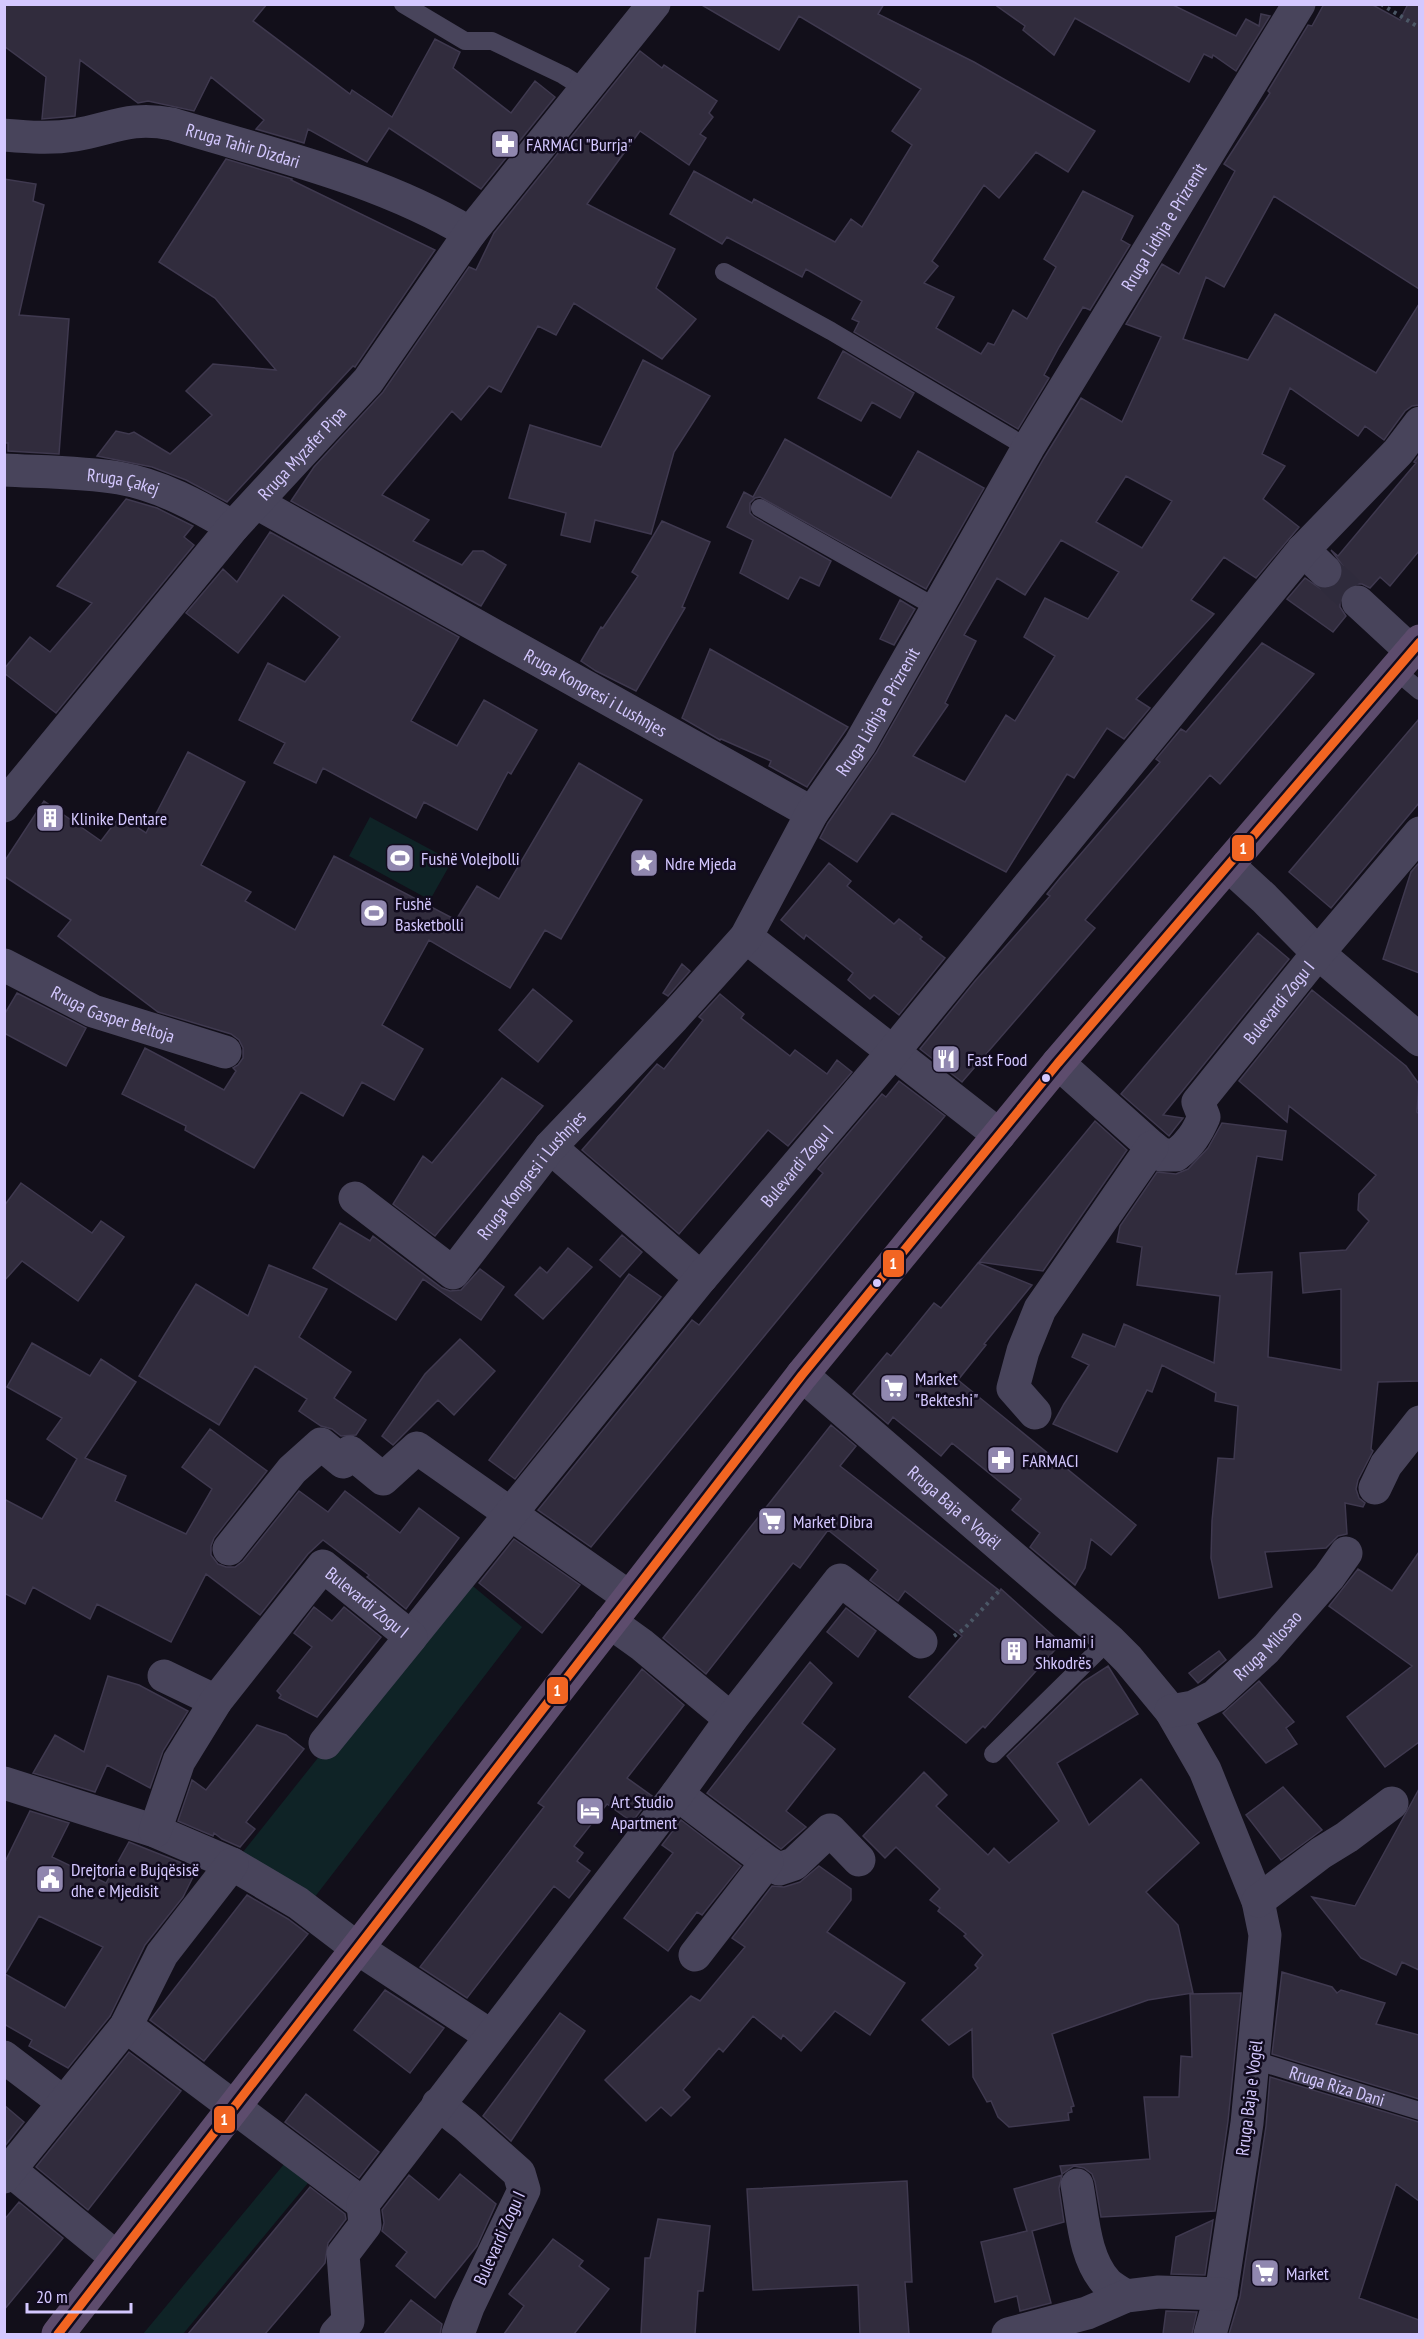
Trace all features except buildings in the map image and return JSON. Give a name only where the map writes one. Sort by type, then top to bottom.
[{"type":"main road","points":[[58,2334],[802,1375],[1058,1064],[1408,654]]},
{"type":"street","name":"Rruga Myzafer Pipa","points":[[4,806],[233,527],[368,381],[470,233],[654,4]]},
{"type":"street","name":"Rruga Lidhja e Prizrenit","points":[[812,813],[860,744],[1028,448],[1298,5]]},
{"type":"street","name":"Rruga Tahir Dizdari","points":[[4,135],[41,139],[75,135],[128,121],[150,120],[171,124],[372,184],[436,212],[470,233]]},
{"type":"street","name":"Bulevardi Zogu I","points":[[325,1743],[701,1278],[1314,561],[1419,423]]},
{"type":"street","name":"Rruga Çakej","points":[[4,470],[119,478],[155,488],[202,509],[233,527]]},
{"type":"street","name":"Rruga Kongresi i Lushnjes","points":[[257,503],[812,813],[746,938],[550,1147],[453,1273],[355,1198]]},
{"type":"street","points":[[1358,602],[1408,654]]},
{"type":"street","name":"Bulevardi Zogu I","points":[[1058,1064],[1162,1155],[1176,1155],[1198,1132],[1204,1117],[1198,1102],[1318,953],[1419,833]]},
{"type":"street","points":[[1228,865],[1318,953],[1419,1040]]},
{"type":"street","points":[[746,938],[999,1135]]},
{"type":"street","name":"Rruga Gasper Beltoja","points":[[4,965],[93,1011],[225,1052]]},
{"type":"street","points":[[550,1147],[701,1278]]},
{"type":"street","points":[[1035,1413],[1013,1388],[1023,1351],[1040,1309],[1152,1147]]},
{"type":"street","name":"Rruga Baja e Vogël","points":[[802,1375],[1109,1640],[1128,1659],[1171,1711],[1205,1770],[1258,1901],[1265,1935],[1247,2123],[1221,2294],[1210,2334]]},
{"type":"street","points":[[1375,1488],[1386,1465],[1419,1422]]},
{"type":"street","points":[[229,1549],[292,1470],[321,1444],[343,1462],[350,1452],[383,1479],[417,1448],[629,1597]]},
{"type":"street","name":"Rruga Milosao","points":[[1171,1711],[1193,1707],[1215,1696],[1266,1649],[1329,1577],[1346,1553]]},
{"type":"street","name":"Bulevardi Zogu I","points":[[156,1832],[179,1761],[216,1701],[323,1566],[411,1637]]},
{"type":"street","points":[[336,2334],[348,2320],[343,2254],[365,2225],[363,2204],[677,1794],[731,1719],[840,1580],[921,1642]]},
{"type":"street","points":[[610,1622],[642,1645],[731,1719]]},
{"type":"street","points":[[164,1676],[216,1701]]},
{"type":"street","points":[[4,1783],[156,1832],[232,1864],[298,1903],[357,1948],[491,2036]]},
{"type":"street","points":[[677,1794],[779,1869],[794,1864],[830,1830],[859,1860]]},
{"type":"street","points":[[1258,1901],[1392,1803]]},
{"type":"street","points":[[695,1955],[767,1862]]},
{"type":"street","points":[[117,2258],[7,2173],[126,2026],[162,1954],[232,1864]]},
{"type":"street","points":[[126,2026],[363,2204]]},
{"type":"street","points":[[4,2057],[63,2102]]},
{"type":"street","name":"Bulevardi Zogu I","points":[[438,2104],[519,2173],[524,2190],[468,2307],[458,2334]]},
{"type":"street","points":[[1077,2185],[1085,2234],[1095,2266],[1108,2284],[1126,2296]]},
{"type":"street","points":[[1008,2334],[1087,2313],[1126,2296],[1159,2292],[1221,2294]]},
{"type":"lane","points":[[403,4],[465,41],[492,41],[563,75],[587,90]]},
{"type":"lane","points":[[724,272],[831,331],[1028,448]]},
{"type":"lane","points":[[760,508],[937,608]]},
{"type":"lane","points":[[1408,654],[1419,691]]},
{"type":"lane","points":[[993,1754],[1109,1640]]},
{"type":"lane","name":"Rruga Riza Dani","points":[[1254,2060],[1419,2111]]},
{"type":"path","points":[[1381,4],[1419,28]]},
{"type":"path","points":[[921,1642],[948,1639],[956,1635],[1023,1566]]},
{"type":"green space","name":"Fushë Volejbolli","points":[[370,817],[452,861],[430,900],[349,856]]},
{"type":"green space","points":[[462,1577],[522,1627],[311,1902],[243,1852]]},
{"type":"green space","points":[[285,2163],[308,2183],[183,2334],[143,2334]]},
{"type":"tunnel","points":[[1325,571],[1358,602]]},
{"type":"transit line","name":"1","points":[[58,2334],[802,1375],[1058,1063],[1420,642]]},
{"type":"place","name":"FARMACI \"Burrja\"","points":[[505,144]]},
{"type":"place","name":"Klinike Dentare","points":[[50,818]]},
{"type":"place","name":"Fushë Volejbolli","points":[[400,858]]},
{"type":"place","name":"Ndre Mjeda","points":[[644,863]]},
{"type":"place","name":"Fushë Basketbolli","points":[[374,913]]},
{"type":"place","name":"Fast Food","points":[[946,1059]]},
{"type":"place","name":"Market \"Bekteshi\"","points":[[894,1388]]},
{"type":"place","name":"FARMACI","points":[[1001,1460]]},
{"type":"place","name":"Market Dibra","points":[[772,1521]]},
{"type":"place","name":"Hamami i Shkodrës","points":[[1014,1651]]},
{"type":"place","name":"Art Studio Apartment","points":[[590,1811]]},
{"type":"place","name":"Drejtoria e Bujqësisë dhe e Mjedisit","points":[[50,1879]]},
{"type":"place","name":"Market","points":[[1265,2273]]}]
